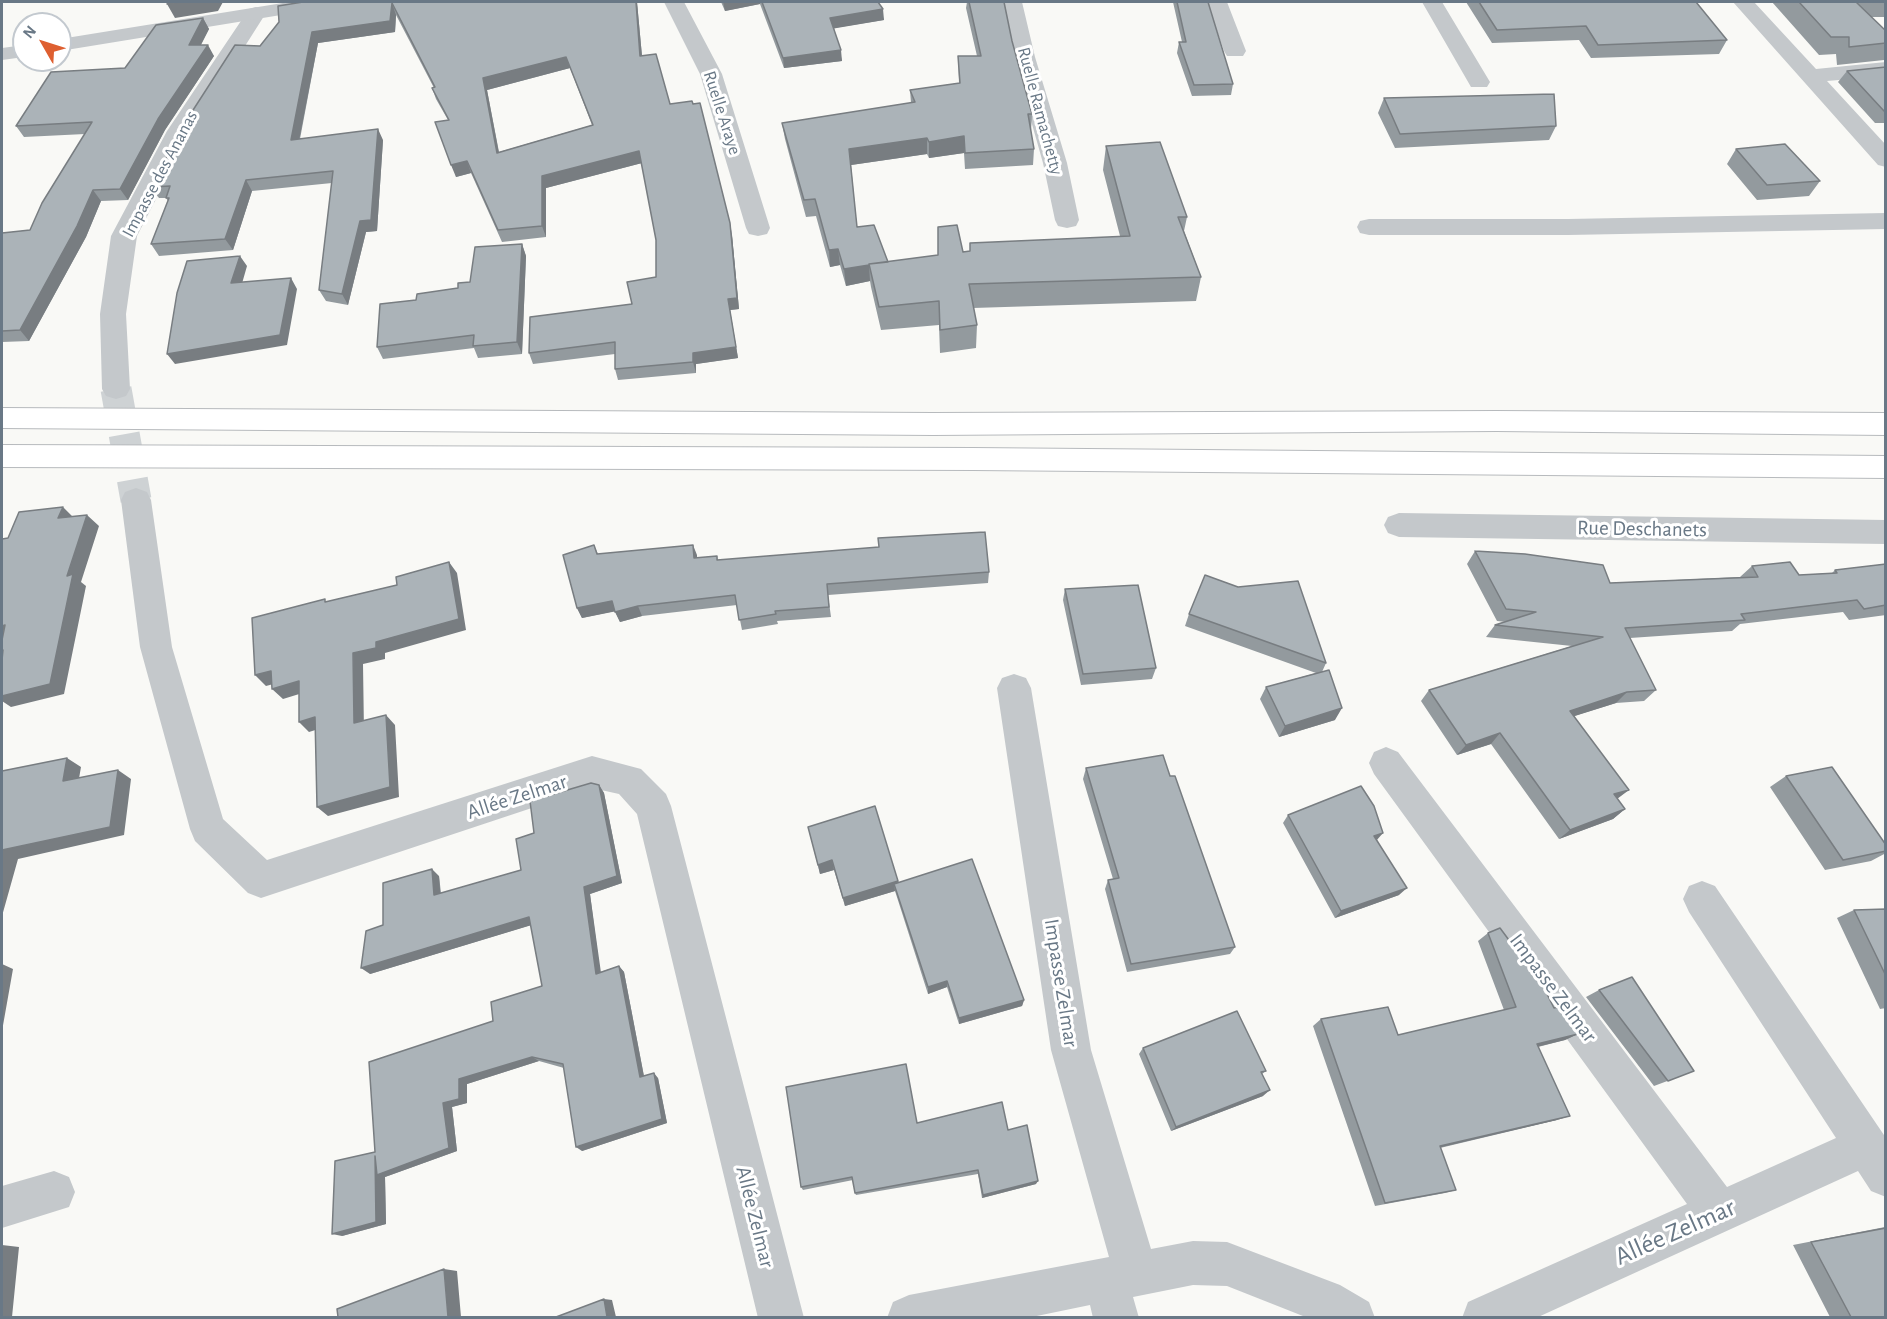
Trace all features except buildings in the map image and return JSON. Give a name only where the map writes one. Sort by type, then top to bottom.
[{"type":"highway","points":[[2,418],[933,424],[1508,421],[1886,424]]},
{"type":"highway","points":[[2,456],[962,459],[1886,467]]},
{"type":"street","points":[[72,43],[324,2]]},
{"type":"street","name":"Ruelle Araye","points":[[674,2],[711,74],[758,228]]},
{"type":"street","name":"Ruelle Ramachetty","points":[[1012,2],[1024,57],[1056,163],[1067,220]]},
{"type":"street","points":[[1217,2],[1235,51]]},
{"type":"street","points":[[1432,2],[1479,82]]},
{"type":"street","points":[[1743,2],[1886,160]]},
{"type":"street","name":"Impasse des Ananas","points":[[116,389],[113,314],[124,236],[179,131],[256,13]]},
{"type":"street","points":[[1810,76],[1886,69]]},
{"type":"street","points":[[1369,227],[1569,227],[1886,221]]},
{"type":"street","name":"Allée Zelmar","points":[[136,500],[156,647],[208,829],[261,880],[592,772],[629,780],[653,806],[780,1317]]},
{"type":"street","name":"Rue Deschanets","points":[[1399,525],[1886,532]]},
{"type":"street","name":"Impasse Zelmar","points":[[1014,688],[1071,1050],[1119,1290]]},
{"type":"street","name":"Impasse Zelmar","points":[[1386,763],[1719,1212]]},
{"type":"street","points":[[1702,899],[1876,1161]]},
{"type":"street","name":"Allée Zelmar","points":[[1484,1317],[1719,1212],[1876,1161]]},
{"type":"street","points":[[2,1207],[54,1192]]},
{"type":"street","points":[[909,1317],[1119,1290],[1193,1263],[1227,1263],[1324,1301],[1353,1317]]},
{"type":"tunnel","points":[[116,389],[136,500]]}]
